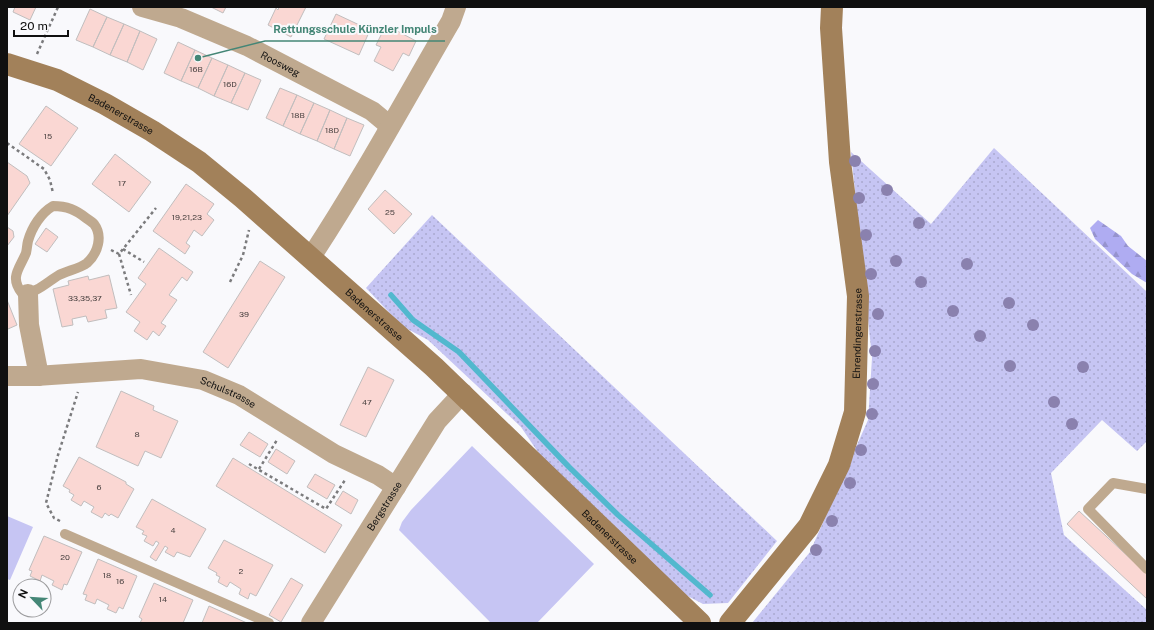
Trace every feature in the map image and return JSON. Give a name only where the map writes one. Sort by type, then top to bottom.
[{"type":"street","name":"Roosweg","points":[[142,7],[181,18],[248,46],[372,111],[390,126]]},
{"type":"street","points":[[311,257],[329,230],[451,21],[456,7]]},
{"type":"street","name":"Ehrendingerstrasse","points":[[730,623],[809,526],[839,465],[855,412],[858,296],[840,162],[831,28],[832,7]]},
{"type":"street","name":"Badenerstrasse","points":[[7,64],[56,80],[106,104],[152,131],[199,162],[260,212],[463,393],[499,430],[700,623]]},
{"type":"street","points":[[28,294],[30,325],[37,379]]},
{"type":"street","name":"Schulstrasse","points":[[7,376],[37,379],[132,365],[141,369],[203,380],[239,396],[334,454],[378,475],[396,487]]},
{"type":"street","name":"Bergstrasse","points":[[311,623],[437,421],[463,393]]},
{"type":"lane","points":[[55,206],[63,206],[76,210],[94,224],[98,234],[98,246],[87,263],[62,274],[34,292],[28,294],[22,293],[17,287],[17,268],[26,252],[29,239],[36,223],[44,211],[55,206]]},
{"type":"lane","points":[[1147,489],[1113,483],[1088,509],[1147,569]]},
{"type":"lane","points":[[65,534],[269,623]]},
{"type":"path","points":[[30,71],[58,7]]},
{"type":"path","points":[[7,143],[44,169],[50,180],[55,206]]},
{"type":"path","points":[[119,254],[156,208]]},
{"type":"path","points":[[230,282],[243,255],[250,226],[260,212]]},
{"type":"path","points":[[98,246],[119,254]]},
{"type":"path","points":[[123,249],[144,262]]},
{"type":"path","points":[[119,254],[131,296]]},
{"type":"path","points":[[65,534],[68,524],[54,518],[46,502],[58,455],[82,379],[81,373]]},
{"type":"path","points":[[259,470],[286,424]]},
{"type":"path","points":[[249,464],[326,510],[349,475],[354,464]]},
{"type":"shaded area","points":[[994,148],[1147,292],[1147,441],[1137,451],[1102,420],[1051,473],[1064,535],[1147,610],[1147,623],[752,623],[810,552],[868,420],[872,358],[851,152],[931,224]]},
{"type":"shaded area","points":[[432,215],[777,541],[728,603],[703,604],[680,592],[544,461],[521,427],[428,340],[402,326],[366,288]]},
{"type":"shaded area","points":[[472,446],[594,564],[537,623],[491,623],[399,530],[402,522],[411,510]]},
{"type":"shaded area","points":[[7,516],[33,527],[10,580],[7,579]]},
{"type":"green space","points":[[1098,220],[1121,236],[1128,246],[1147,261],[1147,283],[1132,274],[1095,239],[1090,228]]},
{"type":"building","points":[[15,7],[36,7],[30,20],[13,12]]},
{"type":"building","points":[[211,7],[226,7],[223,13]]},
{"type":"building","points":[[279,7],[306,7],[291,37],[268,25],[276,8],[278,10]]},
{"type":"building","points":[[90,9],[107,17],[93,47],[76,40]]},
{"type":"building","points":[[336,14],[370,30],[359,55],[324,39]]},
{"type":"building","points":[[107,17],[124,24],[110,55],[93,47]]},
{"type":"building","points":[[124,24],[140,31],[127,62],[110,55]]},
{"type":"building","points":[[386,25],[416,41],[409,56],[403,53],[393,71],[374,61],[381,47],[376,45]]},
{"type":"building","points":[[140,31],[157,39],[143,70],[127,62]]},
{"type":"building","points":[[178,42],[195,50],[181,81],[164,73]]},
{"type":"building","points":[[195,50],[212,58],[198,88],[181,81]]},
{"type":"building","points":[[212,58],[228,65],[214,96],[198,88]]},
{"type":"building","points":[[228,65],[245,73],[231,103],[214,96]]},
{"type":"building","points":[[245,73],[261,80],[248,110],[231,103]]},
{"type":"building","points":[[280,88],[297,95],[283,126],[266,118]]},
{"type":"building","points":[[297,95],[314,103],[300,134],[283,126]]},
{"type":"building","points":[[314,103],[330,110],[317,141],[300,134]]},
{"type":"building","points":[[46,106],[78,128],[51,166],[19,144]]},
{"type":"building","points":[[330,110],[347,118],[334,149],[317,141]]},
{"type":"building","points":[[347,118],[364,125],[350,156],[334,149]]},
{"type":"building","points":[[115,154],[151,182],[129,212],[92,184]]},
{"type":"building","points":[[7,162],[27,176],[30,183],[7,216]]},
{"type":"building","points":[[186,184],[214,204],[207,214],[214,220],[202,236],[194,230],[186,243],[190,246],[185,254],[153,231]]},
{"type":"building","points":[[385,190],[412,214],[394,234],[368,209]]},
{"type":"building","points":[[7,227],[13,231],[14,237],[7,246]]},
{"type":"building","points":[[46,228],[58,237],[47,252],[35,244]]},
{"type":"building","points":[[159,248],[193,272],[187,281],[182,277],[169,295],[177,300],[161,323],[166,326],[159,336],[153,331],[147,340],[134,331],[140,322],[126,312],[146,284],[138,278]]},
{"type":"building","points":[[260,261],[285,277],[228,368],[203,352]]},
{"type":"building","points":[[109,275],[117,308],[105,310],[107,318],[88,322],[86,316],[72,319],[73,325],[62,327],[53,289],[69,285],[68,281],[88,276],[89,280]]},
{"type":"building","points":[[7,300],[17,325],[8,329],[7,328]]},
{"type":"building","points":[[368,367],[394,380],[366,437],[340,425]]},
{"type":"building","points":[[121,391],[154,406],[153,410],[178,421],[161,458],[145,451],[138,466],[96,447]]},
{"type":"building","points":[[249,432],[268,444],[260,457],[240,445]]},
{"type":"building","points":[[276,449],[295,461],[287,474],[268,462]]},
{"type":"building","points":[[79,457],[126,482],[126,484],[134,489],[118,518],[111,514],[109,516],[105,513],[102,518],[91,512],[94,507],[84,501],[81,506],[71,500],[74,495],[69,492],[70,490],[63,486]]},
{"type":"building","points":[[233,458],[342,525],[325,553],[216,486]]},
{"type":"building","points":[[315,474],[335,485],[327,499],[307,487]]},
{"type":"building","points":[[343,491],[358,500],[351,514],[335,504]]},
{"type":"building","points":[[152,499],[206,529],[190,557],[177,552],[174,557],[165,552],[168,548],[165,546],[156,561],[150,557],[159,543],[156,541],[153,546],[144,541],[147,536],[142,534],[144,531],[136,527]]},
{"type":"building","points":[[1079,511],[1147,574],[1147,599],[1067,524]]},
{"type":"building","points":[[44,536],[82,552],[67,585],[64,584],[62,590],[52,585],[54,581],[52,578],[42,575],[41,578],[34,578],[30,576],[32,571],[29,570]]},
{"type":"building","points":[[224,540],[273,565],[256,596],[250,593],[248,599],[239,594],[241,589],[230,582],[227,587],[218,582],[220,577],[216,575],[217,573],[208,568]]},
{"type":"building","points":[[98,559],[137,576],[123,609],[119,607],[116,613],[107,609],[109,605],[97,599],[95,604],[85,600],[87,595],[83,594]]},
{"type":"building","points":[[291,578],[303,585],[281,622],[269,615]]},
{"type":"building","points":[[154,583],[193,600],[183,623],[140,623],[142,619],[139,617]]},
{"type":"building","points":[[209,606],[247,623],[202,623]]},
{"type":"waterway","points":[[391,295],[413,320],[459,352],[569,467],[618,515],[710,595]]},
{"type":"place","name":"Rettungsschule Künzler Impuls","points":[[198,58]]}]
